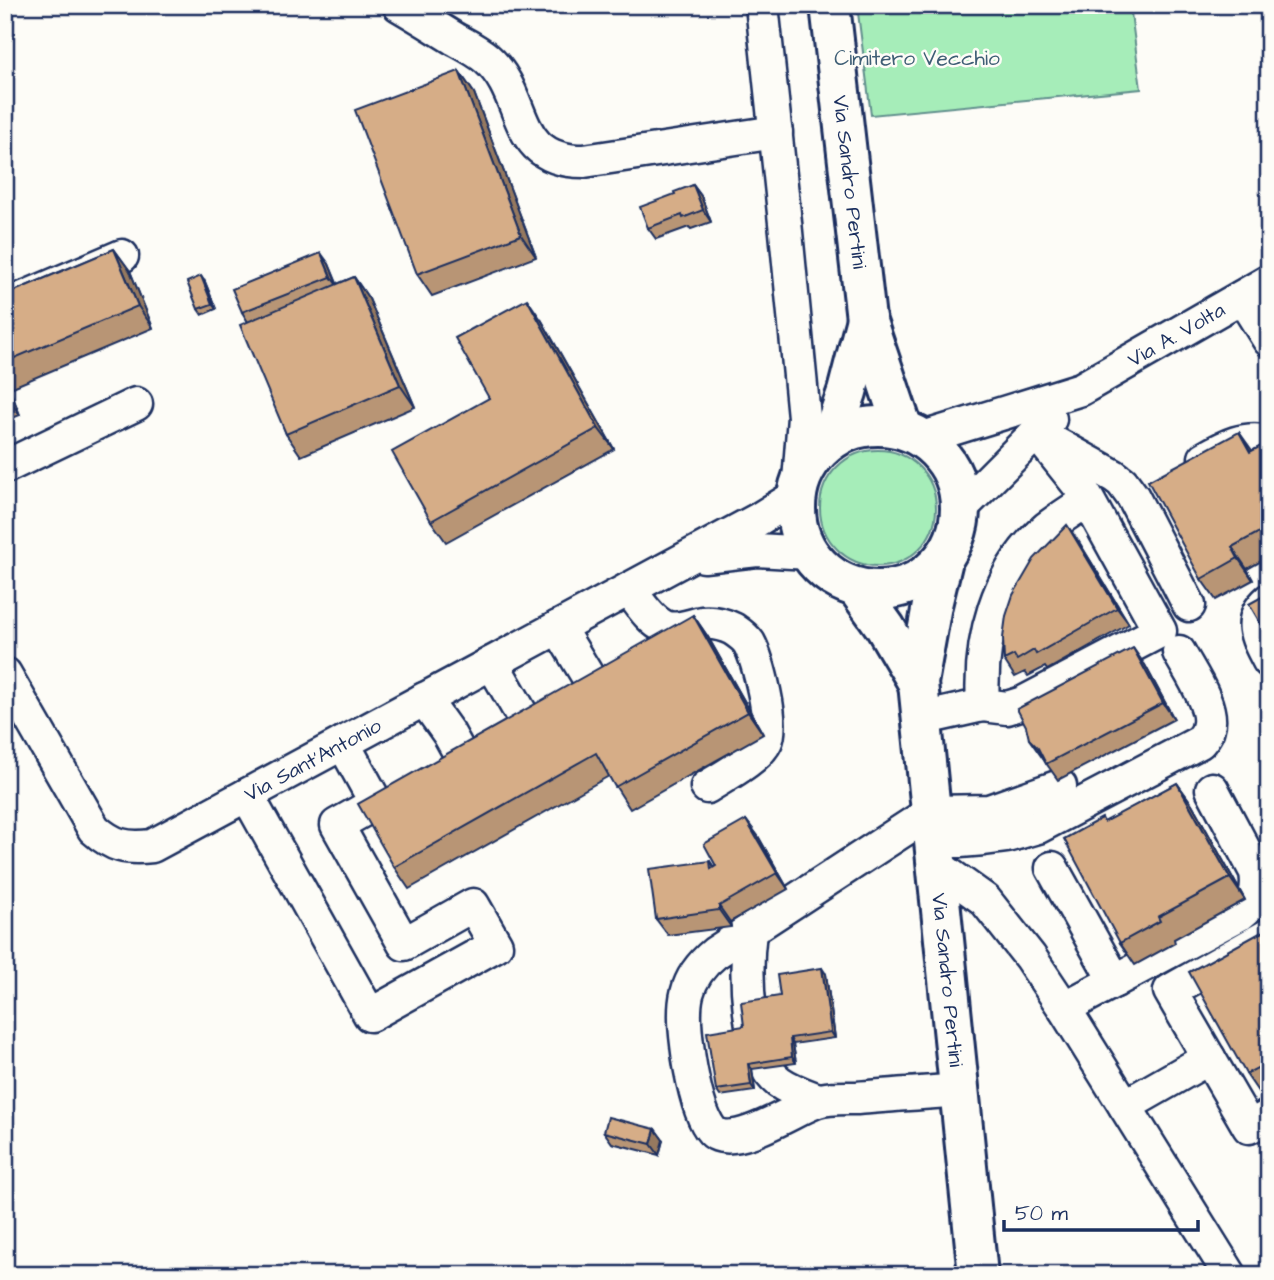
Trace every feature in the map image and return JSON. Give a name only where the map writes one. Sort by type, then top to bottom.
[{"type":"main road","name":"Via Sandro Pertini","points":[[830,5],[866,319],[913,434]]},
{"type":"main road","name":"Via Sandro Pertini","points":[[830,441],[847,392],[866,319]]},
{"type":"main road","points":[[872,425],[888,426],[913,434],[939,451],[951,468],[961,508],[959,526],[953,544],[943,560],[925,576],[904,586],[881,590],[857,588],[822,569],[809,553],[800,537],[796,519],[798,489],[811,459],[830,441],[850,430],[872,425]]},
{"type":"main road","name":"Via Sandro Pertini","points":[[943,560],[932,605],[919,701],[978,1275]]},
{"type":"main road","name":"Via Sandro Pertini","points":[[857,588],[885,627],[919,701]]},
{"type":"street","points":[[399,5],[486,58],[503,78],[532,140],[548,155],[559,159],[584,161],[776,132]]},
{"type":"street","points":[[762,5],[804,417],[798,489]]},
{"type":"street","points":[[5,306],[122,256]]},
{"type":"street","name":"Via A. Volta","points":[[913,434],[1081,389],[1269,281]]},
{"type":"street","points":[[1241,297],[1269,340]]},
{"type":"street","name":"Via A. Volta","points":[[961,508],[1081,389]]},
{"type":"street","points":[[5,467],[136,404]]},
{"type":"street","points":[[1037,433],[1122,482],[1156,484],[1226,446],[1251,440],[1269,442]]},
{"type":"street","points":[[919,701],[1007,708],[1023,703],[1160,631],[1081,488],[1037,433]]},
{"type":"street","points":[[1156,484],[1189,605]]},
{"type":"street","name":"Via Sant'Antonio","points":[[5,674],[94,829],[120,846],[152,846],[774,511],[798,489]]},
{"type":"street","points":[[983,705],[981,671],[986,634],[1006,580],[1024,553],[1046,528],[1088,500]]},
{"type":"street","name":"Via Sant'Antonio","points":[[685,558],[757,550],[809,553]]},
{"type":"street","points":[[629,589],[664,627],[673,629],[701,623],[723,625],[743,635],[749,643],[766,704],[769,727],[767,740],[752,757],[707,787]]},
{"type":"street","points":[[1269,600],[1260,607],[1255,630],[1269,661]]},
{"type":"street","points":[[558,627],[593,685]]},
{"type":"street","points":[[933,839],[984,839],[1038,827],[1200,743],[1209,727],[1207,707],[1179,652]]},
{"type":"street","points":[[492,663],[526,722]]},
{"type":"street","points":[[424,699],[464,761]]},
{"type":"street","points":[[247,795],[370,1015],[496,945],[473,905],[404,944],[337,825],[376,803],[343,743]]},
{"type":"street","points":[[959,1090],[818,1100],[750,1132],[732,1137],[716,1134],[705,1123],[702,1114],[688,1050],[685,1019],[687,992],[705,961],[750,931],[933,839],[971,813],[989,811],[1060,786]]},
{"type":"street","points":[[1064,1008],[1240,914],[1254,900],[1258,883],[1256,872],[1212,789]]},
{"type":"street","points":[[933,839],[975,892],[990,905],[1030,957],[1230,1275]]},
{"type":"street","points":[[1052,868],[1115,981]]},
{"type":"street","points":[[750,931],[747,952],[749,998],[757,1044],[777,1080],[818,1100]]},
{"type":"street","points":[[1269,934],[1170,991],[1249,1127],[1269,1116]]},
{"type":"street","points":[[1125,1106],[1209,1058]]},
{"type":"green space","name":"Cimitero Vecchio","points":[[857,5],[1130,5],[1141,89],[871,115]]},
{"type":"green space","points":[[878,450],[900,455],[919,467],[931,486],[936,508],[931,530],[919,549],[900,561],[878,566],[856,561],[837,549],[825,530],[820,508],[825,486],[837,467],[856,455]]},
{"type":"building","points":[[459,71],[521,235],[417,274],[355,110]]},
{"type":"building","points":[[693,185],[703,210],[648,228],[640,207]]},
{"type":"building","points":[[114,249],[138,306],[5,362],[5,295]]},
{"type":"building","points":[[321,253],[331,277],[242,312],[232,289]]},
{"type":"building","points":[[201,276],[212,304],[198,309],[187,282]]},
{"type":"building","points":[[354,277],[400,385],[286,434],[240,325]]},
{"type":"building","points":[[527,299],[598,428],[431,521],[392,452],[489,398],[455,338]]},
{"type":"building","points":[[5,385],[12,404],[5,406]]},
{"type":"building","points":[[1239,432],[1250,452],[1269,442],[1269,527],[1232,547],[1238,558],[1201,579],[1148,481]]},
{"type":"building","points":[[1067,525],[1117,608],[1036,654],[1034,650],[1017,660],[1014,655],[1004,660],[1006,616],[1013,595],[1034,559]]},
{"type":"building","points":[[1269,593],[1269,638],[1249,604]]},
{"type":"building","points":[[693,615],[748,712],[615,787],[596,753],[394,867],[358,804]]},
{"type":"building","points":[[1133,648],[1163,703],[1046,764],[1038,748],[1029,739],[1017,709]]},
{"type":"building","points":[[1177,783],[1230,878],[1158,917],[1160,921],[1120,943],[1064,839],[1102,818],[1104,822]]},
{"type":"building","points":[[746,820],[777,873],[719,906],[719,910],[656,919],[649,869],[710,861],[711,869],[716,866],[704,844]]},
{"type":"building","points":[[1269,928],[1269,1062],[1246,1074],[1189,972]]},
{"type":"building","points":[[822,968],[831,1032],[790,1038],[792,1057],[748,1064],[751,1085],[716,1090],[707,1032],[744,1026],[741,1002],[780,996],[777,975]]},
{"type":"building","points":[[608,1117],[655,1129],[651,1144],[604,1132]]}]
